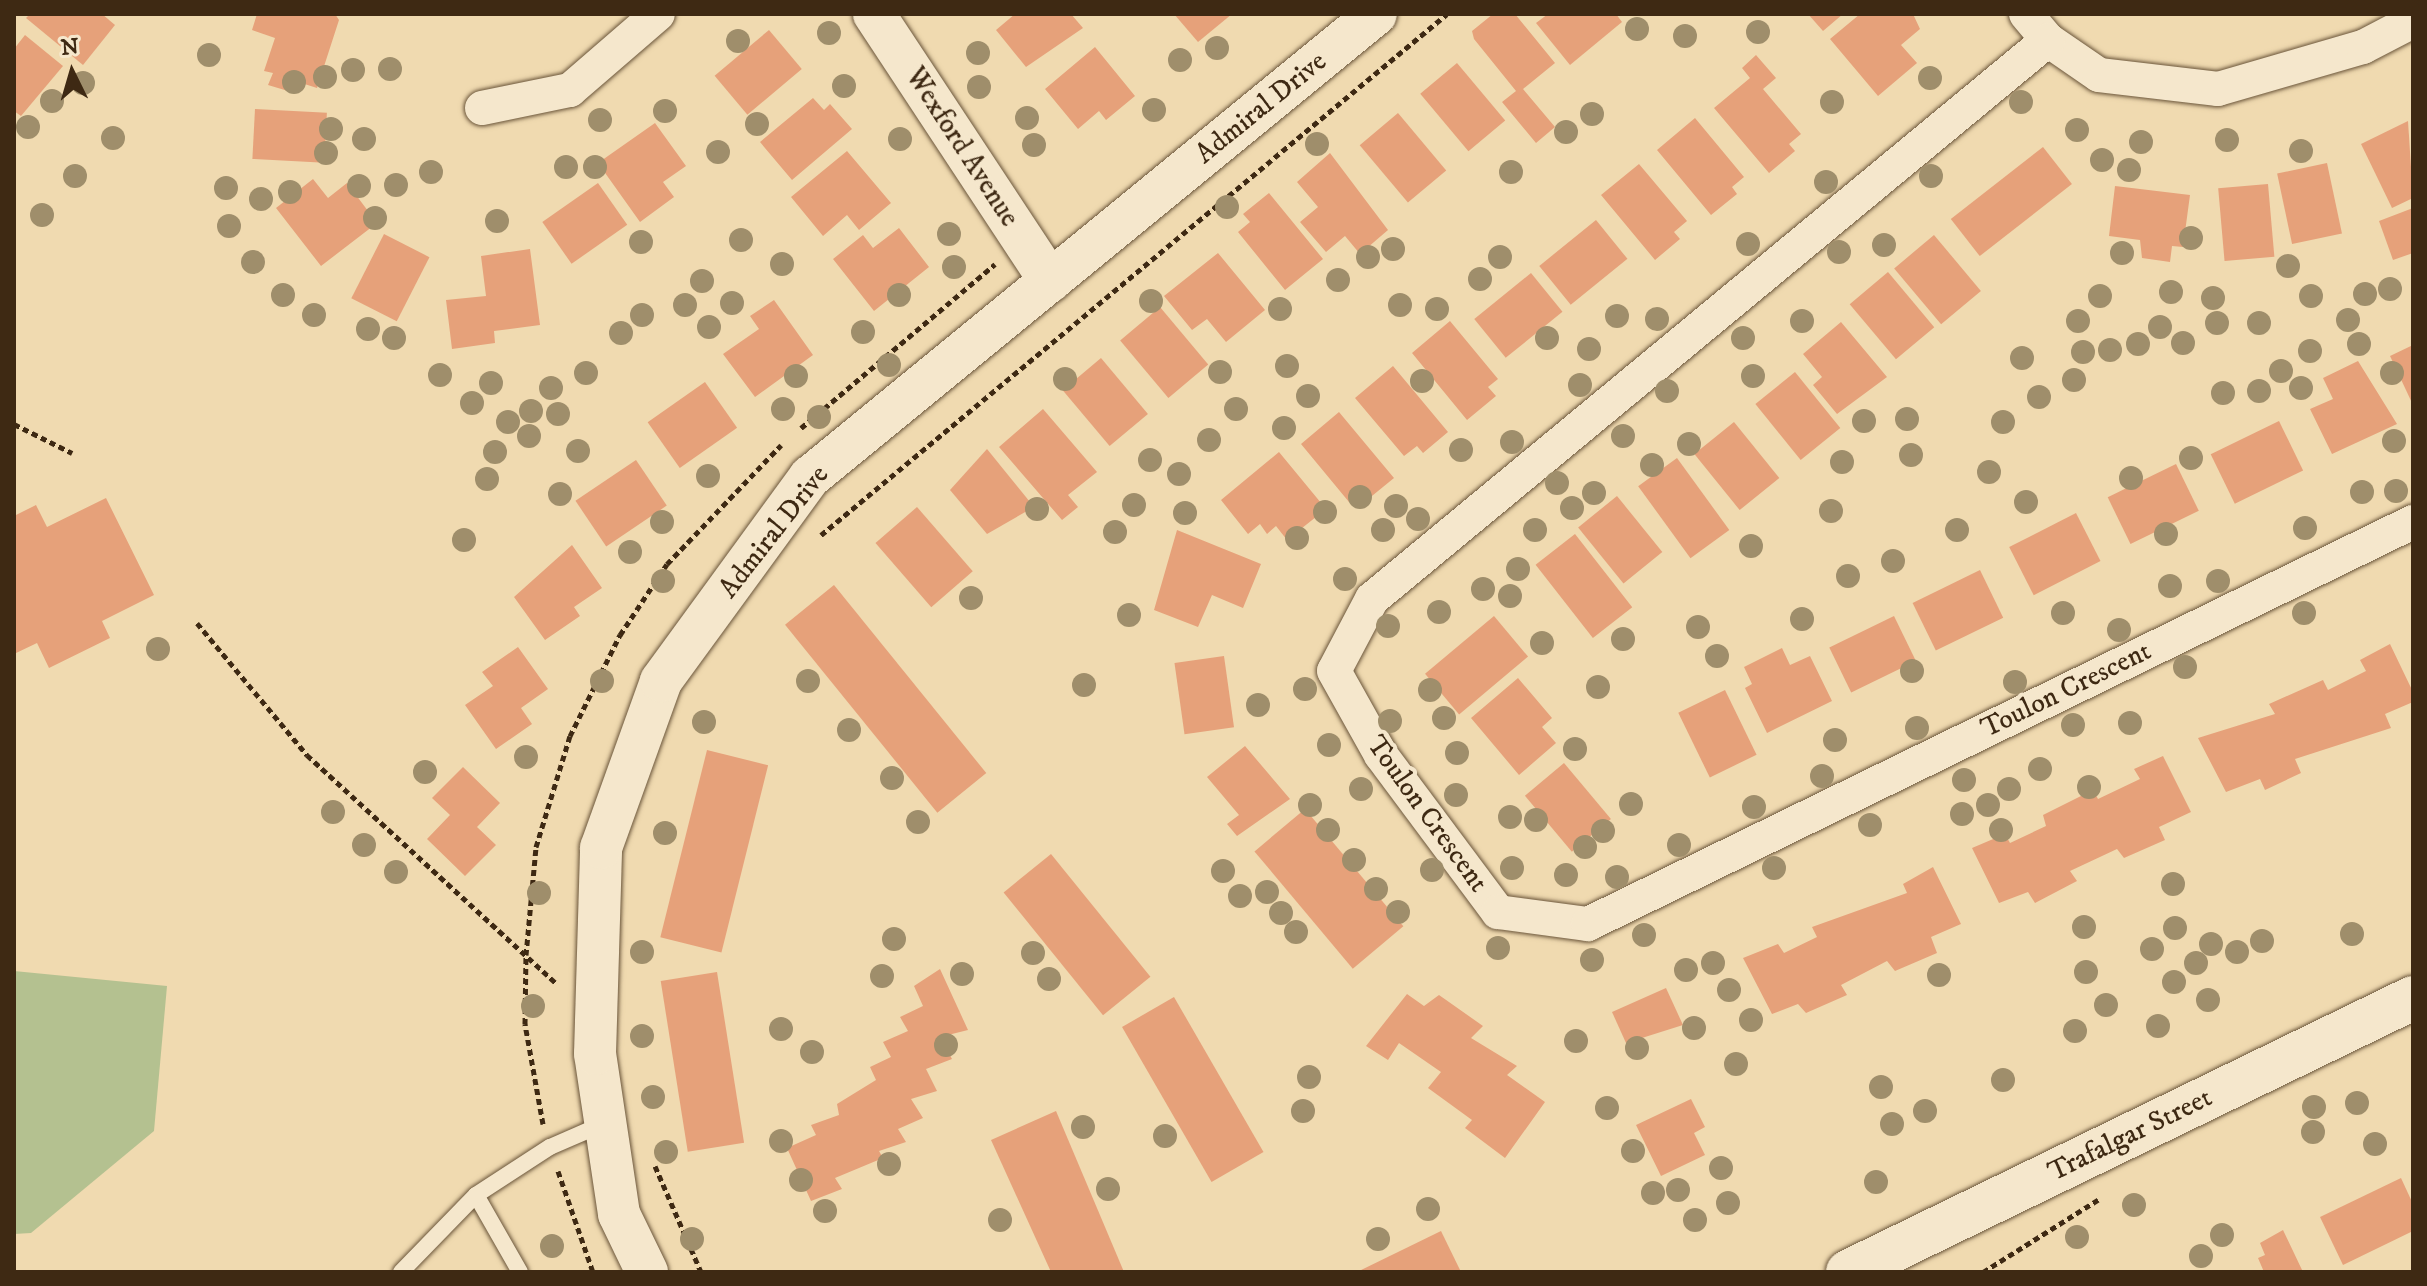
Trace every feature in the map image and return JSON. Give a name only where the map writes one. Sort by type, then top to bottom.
[{"type":"main road","name":"Trafalgar Street","points":[[1848,1272],[2413,998]]},
{"type":"street","points":[[482,108],[570,90],[658,14]]},
{"type":"street","name":"Wexford Avenue","points":[[874,14],[1050,281]]},
{"type":"street","name":"Admiral Drive","points":[[647,1272],[619,1214],[605,1123],[596,1019],[601,848],[661,681],[810,477],[1376,14]]},
{"type":"street","points":[[2026,14],[2048,40],[2099,75],[2218,89],[2363,47],[2413,21]]},
{"type":"street","name":"Toulon Crescent","points":[[2048,40],[1372,599],[1334,671],[1381,755],[1498,912],[1588,924],[2413,522]]},
{"type":"lane","points":[[401,1272],[476,1195],[550,1147],[605,1123]]},
{"type":"lane","points":[[476,1195],[520,1272]]},
{"type":"path","points":[[810,545],[1447,14]]},
{"type":"path","points":[[14,424],[72,453]]},
{"type":"path","points":[[197,623],[307,755],[596,1019]]},
{"type":"path","points":[[652,1154],[701,1272]]},
{"type":"path","points":[[1983,1272],[2105,1195]]},
{"type":"green space","points":[[14,971],[167,986],[154,1131],[31,1233],[14,1234]]},
{"type":"building","points":[[30,14],[102,14],[115,25],[83,65],[26,18]]},
{"type":"building","points":[[257,14],[335,14],[339,20],[317,88],[292,80],[288,91],[268,85],[273,73],[264,71],[275,38],[252,30]]},
{"type":"building","points":[[1015,14],[1071,14],[1083,28],[1026,67],[996,30]]},
{"type":"building","points":[[1174,14],[1232,14],[1198,42]]},
{"type":"building","points":[[1493,14],[1515,14],[1555,63],[1523,89],[1555,127],[1536,143],[1502,102],[1516,91],[1474,39],[1472,31]]},
{"type":"building","points":[[1548,14],[1616,14],[1622,22],[1570,65],[1536,23]]},
{"type":"building","points":[[1808,14],[1843,14],[1823,31]]},
{"type":"building","points":[[1860,14],[1913,14],[1920,29],[1901,45],[1917,63],[1878,96],[1830,39]]},
{"type":"building","points":[[769,30],[802,69],[747,115],[715,76]]},
{"type":"building","points":[[25,35],[63,66],[21,116],[14,111],[14,49]]},
{"type":"building","points":[[1095,47],[1135,96],[1106,120],[1099,111],[1078,129],[1045,89]]},
{"type":"building","points":[[1756,55],[1776,78],[1763,89],[1801,134],[1789,144],[1795,151],[1769,173],[1714,108],[1750,78],[1742,68]]},
{"type":"building","points":[[1457,63],[1505,120],[1468,151],[1420,94]]},
{"type":"building","points":[[813,98],[824,110],[830,104],[852,129],[792,180],[760,142]]},
{"type":"building","points":[[255,109],[327,113],[324,163],[252,159]]},
{"type":"building","points":[[1398,113],[1446,170],[1408,203],[1360,145]]},
{"type":"building","points":[[1695,118],[1744,177],[1732,187],[1737,194],[1711,215],[1657,150]]},
{"type":"building","points":[[2408,121],[2413,198],[2392,208],[2361,144]]},
{"type":"building","points":[[655,123],[686,166],[663,182],[674,197],[640,222],[598,163]]},
{"type":"building","points":[[2043,147],[2072,184],[1980,256],[1951,219]]},
{"type":"building","points":[[847,151],[891,203],[859,230],[847,215],[823,236],[791,197]]},
{"type":"building","points":[[1330,153],[1388,230],[1360,254],[1345,236],[1326,252],[1300,222],[1318,207],[1297,182]]},
{"type":"building","points":[[2327,163],[2342,233],[2292,244],[2277,174]]},
{"type":"building","points":[[1639,164],[1687,221],[1674,232],[1680,239],[1655,260],[1601,195]]},
{"type":"building","points":[[313,179],[328,198],[347,183],[377,223],[321,266],[276,208]]},
{"type":"building","points":[[598,183],[627,225],[572,264],[542,222]]},
{"type":"building","points":[[2268,184],[2274,257],[2225,261],[2218,188]]},
{"type":"building","points":[[2115,186],[2190,195],[2183,247],[2172,246],[2170,262],[2142,258],[2140,240],[2109,236]]},
{"type":"building","points":[[1269,193],[1323,259],[1285,290],[1238,232],[1250,222],[1243,214]]},
{"type":"building","points":[[2413,208],[2413,253],[2393,260],[2379,221]]},
{"type":"building","points":[[1596,220],[1627,259],[1571,305],[1539,266]]},
{"type":"building","points":[[899,228],[929,267],[874,311],[833,259],[863,235],[873,248]]},
{"type":"building","points":[[384,234],[429,257],[397,321],[351,298]]},
{"type":"building","points":[[1934,235],[1981,291],[1941,324],[1894,268]]},
{"type":"building","points":[[530,249],[540,325],[494,331],[495,343],[452,349],[446,300],[486,296],[481,256]]},
{"type":"building","points":[[1218,253],[1265,310],[1226,342],[1207,319],[1192,330],[1164,296]]},
{"type":"building","points":[[1888,272],[1934,327],[1896,359],[1850,304]]},
{"type":"building","points":[[1531,273],[1562,312],[1506,358],[1474,319]]},
{"type":"building","points":[[774,300],[813,355],[755,397],[723,354],[759,329],[750,316]]},
{"type":"building","points":[[1160,307],[1208,364],[1168,398],[1120,340]]},
{"type":"building","points":[[1450,321],[1498,379],[1488,387],[1496,396],[1467,420],[1412,353]]},
{"type":"building","points":[[1841,322],[1887,377],[1837,414],[1813,385],[1822,377],[1803,354]]},
{"type":"building","points":[[2413,345],[2413,405],[2390,356]]},
{"type":"building","points":[[1101,358],[1148,414],[1110,446],[1063,390]]},
{"type":"building","points":[[2358,361],[2397,424],[2332,454],[2310,409],[2333,399],[2323,378]]},
{"type":"building","points":[[1393,366],[1448,432],[1423,453],[1417,446],[1404,456],[1355,398]]},
{"type":"building","points":[[1795,372],[1840,428],[1801,460],[1755,404]]},
{"type":"building","points":[[705,382],[737,428],[680,468],[648,422]]},
{"type":"building","points":[[1043,409],[1097,472],[1068,495],[1078,507],[1062,520],[999,447]]},
{"type":"building","points":[[1339,412],[1394,478],[1367,500],[1361,492],[1349,502],[1301,444]]},
{"type":"building","points":[[2279,421],[2303,470],[2235,504],[2211,454]]},
{"type":"building","points":[[1734,422],[1779,478],[1740,510],[1694,454]]},
{"type":"building","points":[[987,449],[1034,507],[987,534],[950,490]]},
{"type":"building","points":[[1279,452],[1326,509],[1287,540],[1276,526],[1267,534],[1260,524],[1248,534],[1221,500]]},
{"type":"building","points":[[1677,458],[1729,530],[1690,558],[1638,486]]},
{"type":"building","points":[[636,460],[667,506],[606,546],[575,501]]},
{"type":"building","points":[[2176,464],[2199,511],[2130,544],[2108,497]]},
{"type":"building","points":[[1617,496],[1662,552],[1623,583],[1578,527]]},
{"type":"building","points":[[106,498],[154,595],[102,621],[110,638],[49,668],[37,643],[14,654],[14,516],[36,505],[47,527]]},
{"type":"building","points":[[917,507],[973,571],[931,607],[875,543]]},
{"type":"building","points":[[2076,513],[2101,561],[2034,595],[2009,547]]},
{"type":"building","points":[[1177,530],[1261,564],[1243,608],[1212,595],[1198,627],[1154,610]]},
{"type":"building","points":[[1575,534],[1632,607],[1593,638],[1536,565]]},
{"type":"building","points":[[572,545],[602,588],[574,607],[580,616],[545,640],[514,597]]},
{"type":"building","points":[[1980,570],[2003,618],[1936,651],[1913,603]]},
{"type":"building","points":[[834,585],[986,773],[937,813],[785,625]]},
{"type":"building","points":[[1494,616],[1528,657],[1459,714],[1425,674]]},
{"type":"building","points":[[1894,616],[1916,661],[1851,693],[1829,648]]},
{"type":"building","points":[[2390,644],[2413,692],[2413,702],[2385,714],[2391,728],[2295,759],[2301,773],[2265,790],[2260,779],[2226,792],[2198,738],[2275,714],[2269,704],[2323,680],[2328,690],[2366,671],[2360,660]]},
{"type":"building","points":[[518,647],[548,689],[521,708],[532,724],[496,749],[465,705],[493,686],[482,672]]},
{"type":"building","points":[[1782,648],[1790,665],[1810,656],[1832,701],[1767,733],[1745,688],[1752,684],[1744,667]]},
{"type":"building","points":[[1224,656],[1234,727],[1185,734],[1174,663]]},
{"type":"building","points":[[1518,678],[1552,718],[1542,727],[1556,743],[1519,775],[1471,718]]},
{"type":"building","points":[[1725,690],[1757,755],[1710,778],[1678,713]]},
{"type":"building","points":[[1245,746],[1290,799],[1237,836],[1227,824],[1239,815],[1207,777]]},
{"type":"building","points":[[707,750],[768,765],[721,953],[660,937]]},
{"type":"building","points":[[2163,756],[2191,812],[2159,827],[2165,840],[2124,858],[2117,849],[2070,871],[2077,881],[2035,903],[2028,892],[1999,903],[1972,848],[2005,834],[2010,843],[2046,826],[2043,815],[2093,790],[2098,799],[2140,779],[2134,769]]},
{"type":"building","points":[[1564,763],[1611,819],[1572,852],[1525,796]]},
{"type":"building","points":[[463,767],[500,803],[477,827],[496,845],[465,876],[427,839],[450,815],[432,798]]},
{"type":"building","points":[[1305,809],[1403,926],[1353,969],[1254,851]]},
{"type":"building","points":[[1051,854],[1150,977],[1103,1015],[1004,892]]},
{"type":"building","points":[[1933,867],[1961,924],[1931,937],[1937,953],[1895,971],[1887,961],[1841,985],[1847,995],[1806,1013],[1798,1004],[1772,1014],[1743,958],[1778,944],[1784,953],[1817,937],[1812,927],[1907,893],[1903,884]]},
{"type":"building","points":[[940,969],[968,1030],[940,1037],[952,1059],[926,1069],[937,1091],[911,1099],[923,1118],[898,1129],[906,1142],[879,1151],[883,1158],[835,1178],[842,1189],[811,1201],[787,1148],[816,1135],[811,1125],[839,1115],[837,1104],[876,1080],[870,1067],[891,1057],[883,1042],[908,1031],[900,1017],[923,1006],[914,986]]},
{"type":"building","points":[[717,972],[744,1143],[688,1152],[661,981]]},
{"type":"building","points":[[1666,988],[1683,1025],[1626,1043],[1612,1012]]},
{"type":"building","points":[[1407,994],[1424,1006],[1439,995],[1483,1026],[1471,1038],[1517,1066],[1507,1075],[1545,1102],[1505,1158],[1465,1128],[1472,1120],[1428,1088],[1441,1072],[1399,1043],[1388,1060],[1366,1046]]},
{"type":"building","points":[[1174,997],[1264,1152],[1212,1182],[1122,1027]]},
{"type":"building","points":[[1691,1099],[1705,1127],[1694,1133],[1705,1155],[1661,1176],[1636,1125]]},
{"type":"building","points":[[1056,1111],[1124,1272],[1051,1272],[991,1140]]},
{"type":"building","points":[[2401,1178],[2413,1204],[2413,1231],[2343,1265],[2320,1217]]},
{"type":"building","points":[[2283,1230],[2303,1272],[2264,1272],[2258,1258],[2265,1255],[2260,1243]]},
{"type":"building","points":[[1441,1231],[1461,1272],[1357,1272]]}]
